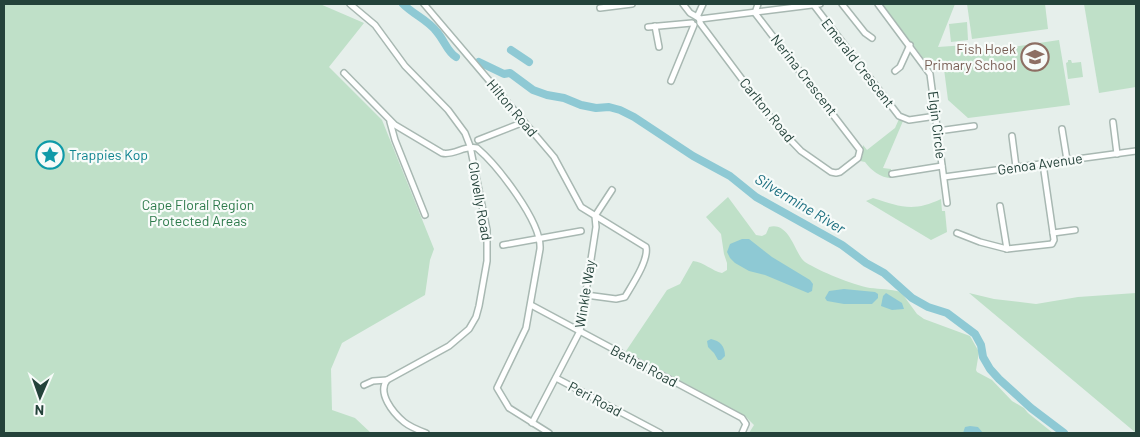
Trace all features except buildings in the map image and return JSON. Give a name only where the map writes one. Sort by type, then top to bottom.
[{"type":"street","name":"Clovelly Road","points":[[350,4],[374,24],[405,66],[448,110],[465,133],[470,146],[487,230],[488,249],[478,310],[469,329],[455,341],[387,380],[373,381],[364,385]]},
{"type":"street","name":"Hilton Road","points":[[424,4],[555,159],[583,209],[646,247],[645,261],[625,296],[616,299],[586,295]]},
{"type":"street","points":[[600,8],[632,4]]},
{"type":"street","name":"Carlton Road","points":[[683,4],[780,129],[805,154],[836,173],[858,158],[861,152],[858,146]]},
{"type":"street","points":[[671,81],[704,4]]},
{"type":"street","points":[[755,13],[758,4]]},
{"type":"street","name":"Emerald Crescent","points":[[813,4],[899,116],[909,120],[936,116]]},
{"type":"street","points":[[648,27],[820,4]]},
{"type":"street","points":[[842,4],[865,33],[872,38]]},
{"type":"street","name":"Elgin Circle","points":[[878,4],[930,74],[947,203]]},
{"type":"street","name":"Nerina Crescent","points":[[755,13],[858,146]]},
{"type":"street","points":[[655,26],[659,47]]},
{"type":"street","points":[[895,71],[900,67],[910,45]]},
{"type":"street","points":[[344,73],[390,120],[442,153],[450,154],[470,146],[477,148],[522,202],[539,239],[540,246],[526,328],[497,388],[509,408],[549,433]]},
{"type":"street","points":[[390,120],[395,140],[425,215]]},
{"type":"street","points":[[478,140],[524,122]]},
{"type":"street","points":[[1113,122],[1117,154]]},
{"type":"street","points":[[938,131],[974,126]]},
{"type":"street","points":[[1062,129],[1067,160]]},
{"type":"street","points":[[1012,136],[1016,167]]},
{"type":"street","name":"Genoa Avenue","points":[[944,177],[1136,151]]},
{"type":"street","points":[[957,232],[980,242],[1007,249],[1052,244],[1054,240],[1043,164]]},
{"type":"street","points":[[892,174],[942,166]]},
{"type":"street","points":[[594,216],[612,190]]},
{"type":"street","points":[[1000,206],[1007,249]]},
{"type":"street","name":"Winkle Way","points":[[532,423],[580,331],[596,228],[594,216]]},
{"type":"street","points":[[1053,233],[1075,230]]},
{"type":"street","points":[[503,245],[582,231]]},
{"type":"street","name":"Bethel Road","points":[[531,306],[742,418],[746,426],[742,433]]},
{"type":"street","name":"Peri Road","points":[[556,378],[660,433]]},
{"type":"street","points":[[387,380],[384,393],[388,403],[403,422],[426,433]]},
{"type":"green space","name":"Cape Floral Region Protected Areas","points":[[4,4],[320,4],[364,23],[329,67],[382,120],[434,249],[430,260],[425,295],[342,343],[331,369],[332,410],[355,418],[371,433],[4,433]]},
{"type":"green space","points":[[882,4],[955,4],[938,47],[966,45],[968,54],[1059,40],[1070,105],[968,118],[948,100],[944,69],[947,69],[930,67]]},
{"type":"green space","points":[[967,4],[1045,4],[1048,29],[972,39]]},
{"type":"green space","points":[[1084,4],[1136,4],[1136,87],[1099,93]]},
{"type":"green space","points":[[967,22],[968,40],[951,42],[949,24]]},
{"type":"green space","points":[[1068,60],[1071,60],[1072,63],[1081,62],[1083,77],[1068,79],[1066,63]]},
{"type":"green space","points":[[899,119],[903,121],[883,168],[891,169],[892,178],[888,178],[876,173],[865,162],[860,161],[863,155],[863,145],[867,150],[895,128]]},
{"type":"green space","points":[[728,197],[756,235],[762,236],[766,234],[769,227],[776,226],[787,234],[801,258],[812,266],[862,286],[901,292],[917,314],[924,319],[970,336],[979,352],[977,372],[992,380],[1012,401],[1024,408],[1053,433],[749,433],[754,425],[745,416],[626,351],[667,290],[680,284],[693,261],[722,273],[727,270],[721,234],[706,217]]},
{"type":"green space","points":[[873,198],[907,207],[923,206],[941,199],[942,211],[945,211],[947,232],[931,240],[866,201]]},
{"type":"green space","points":[[969,293],[994,299],[1036,304],[1078,297],[1136,293],[1136,433]]},
{"type":"water","points":[[742,239],[749,239],[772,257],[810,280],[813,284],[812,291],[808,293],[765,275],[749,271],[735,263],[727,252],[730,244]]},
{"type":"water","points":[[844,289],[875,292],[878,294],[878,298],[872,304],[844,304],[827,301],[825,298],[829,291]]},
{"type":"water","points":[[886,293],[902,303],[904,309],[892,310],[881,306],[883,296]]},
{"type":"water","points":[[711,339],[717,341],[723,347],[725,356],[721,360],[718,360],[708,347],[707,341]]},
{"type":"water","points":[[965,427],[978,427],[983,433],[963,433]]},
{"type":"waterway","name":"Silvermine River","points":[[403,4],[433,28],[456,57]]},
{"type":"waterway","points":[[511,50],[529,62]]},
{"type":"waterway","name":"Silvermine River","points":[[479,62],[504,74],[510,73],[533,90],[547,95],[596,108],[609,107],[634,117],[693,156],[730,176],[756,197],[842,245],[866,263],[884,273],[912,298],[928,307],[947,313],[975,334],[981,345],[983,357],[990,369],[1031,408],[1064,433]]},
{"type":"place","name":"Fish Hoek Primary School","points":[[1035,57]]},
{"type":"place","name":"Trappies Kop","points":[[50,155]]}]
